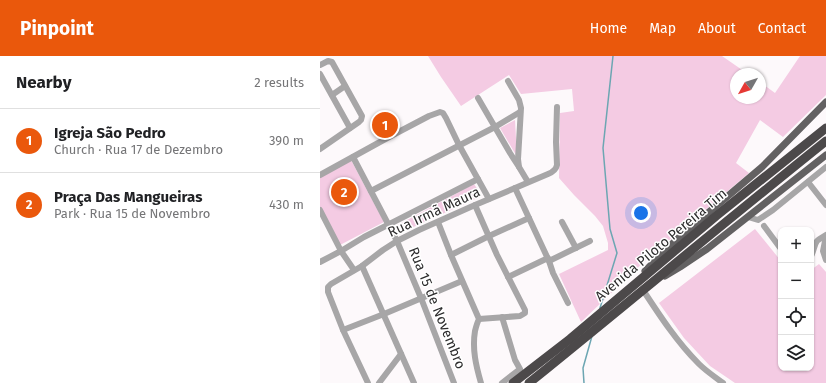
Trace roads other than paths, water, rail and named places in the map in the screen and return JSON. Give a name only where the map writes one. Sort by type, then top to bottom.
[{"type":"highway","name":"Avenida Piloto Pereira Tim","points":[[529,383],[596,323],[618,298],[716,216],[826,128]]},
{"type":"highway","name":"Avenida Piloto Pereira Tim","points":[[513,383],[570,339],[652,284],[826,141]]},
{"type":"main road","points":[[618,298],[676,240],[762,167],[826,102]]},
{"type":"main road","points":[[652,284],[707,249],[826,155]]},
{"type":"street","points":[[320,65],[328,61],[332,62],[362,116],[361,120],[320,149]]},
{"type":"street","points":[[320,74],[350,128]]},
{"type":"street","points":[[508,81],[519,100],[521,108],[518,159],[519,167]]},
{"type":"street","points":[[332,95],[345,86]]},
{"type":"street","points":[[478,98],[528,182]]},
{"type":"street","name":"Rua Irmã Maura","points":[[343,330],[327,289],[329,285],[362,266],[397,241],[475,205],[548,174],[556,169],[557,107]]},
{"type":"street","points":[[320,175],[429,116],[442,112],[489,199]]},
{"type":"street","points":[[371,191],[520,112]]},
{"type":"street","name":"Rua 15 de Novembro","points":[[353,156],[397,241],[421,298],[453,383]]},
{"type":"street","points":[[748,217],[758,220],[773,210],[826,167]]},
{"type":"street","points":[[320,262],[364,237],[478,179]]},
{"type":"street","points":[[808,182],[826,205]]},
{"type":"street","points":[[515,188],[568,303]]},
{"type":"street","points":[[475,205],[508,277],[523,304],[525,312],[520,316],[479,319]]},
{"type":"street","points":[[320,210],[341,251],[354,270]]},
{"type":"street","points":[[451,255],[528,218]]},
{"type":"street","points":[[438,222],[479,319],[477,322],[473,343],[481,383]]},
{"type":"street","points":[[562,222],[576,248]]},
{"type":"street","points":[[764,226],[778,245]]},
{"type":"street","points":[[814,246],[817,241],[826,236]]},
{"type":"street","points":[[826,236],[823,252],[826,260]]},
{"type":"street","points":[[508,277],[590,241]]},
{"type":"street","points":[[362,266],[414,383]]},
{"type":"street","points":[[368,383],[343,330],[462,281]]},
{"type":"street","points":[[643,290],[678,340],[699,364],[712,376],[723,383]]},
{"type":"street","points":[[502,317],[515,360],[520,370],[502,383]]},
{"type":"street","points":[[379,383],[401,354]]},
{"type":"waterway","points":[[600,308],[617,253],[610,229],[603,148],[613,56]]},
{"type":"waterway","points":[[584,383],[583,368],[592,336]]},
{"type":"place","name":"Igreja São Pedro","points":[[385,125]]},
{"type":"place","name":"Praça Das Mangueiras","points":[[344,192]]}]
